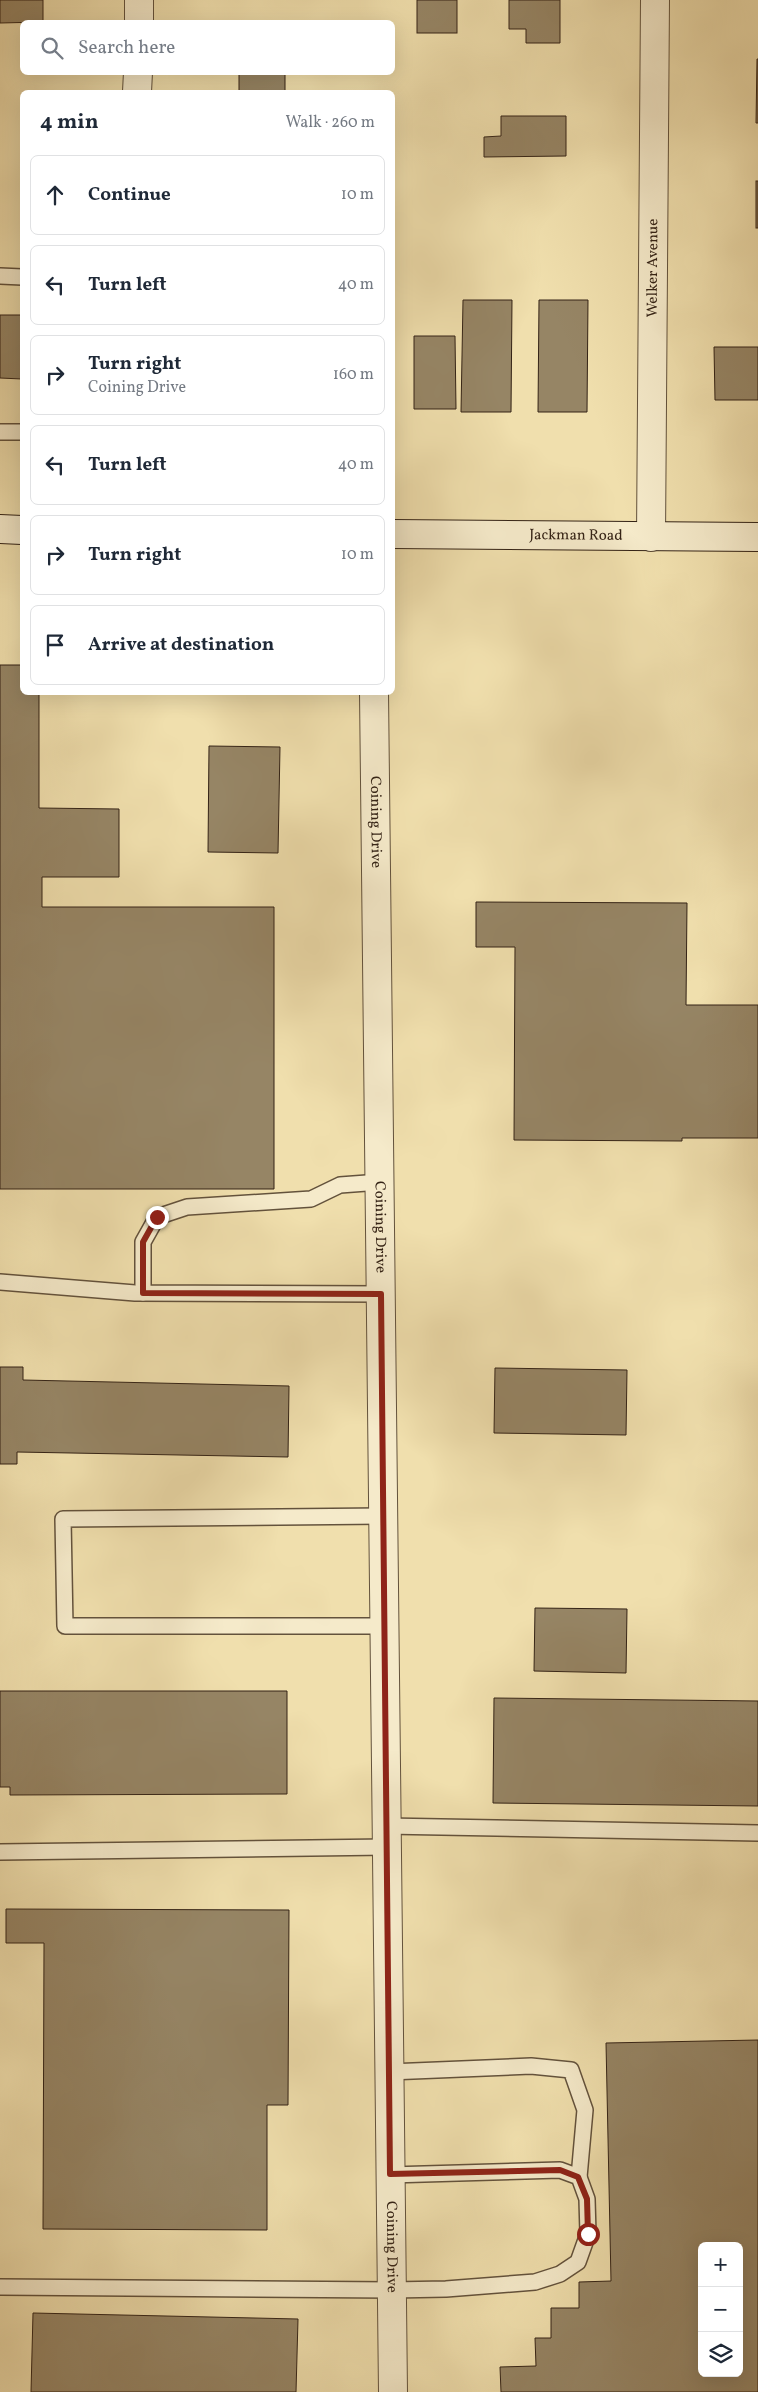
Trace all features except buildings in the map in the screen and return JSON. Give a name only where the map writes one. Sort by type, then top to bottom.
[{"type":"street","points":[[139,0],[139,20]]},
{"type":"street","name":"Welker Avenue","points":[[651,537],[655,0]]},
{"type":"street","points":[[137,90],[138,75]]},
{"type":"street","points":[[0,529],[20,530]]},
{"type":"street","name":"Jackman Road","points":[[395,534],[758,537]]},
{"type":"street","name":"Coining Drive","points":[[374,695],[393,2392]]},
{"type":"lane","points":[[0,276],[20,277]]},
{"type":"lane","points":[[0,432],[20,432]]},
{"type":"lane","points":[[143,1293],[143,1242],[157,1217],[187,1207],[311,1199],[340,1186],[380,1182]]},
{"type":"lane","points":[[0,1282],[143,1293],[381,1294]]},
{"type":"lane","points":[[383,1516],[63,1519],[65,1626],[384,1626]]},
{"type":"lane","points":[[0,1852],[387,1837],[758,1833]]},
{"type":"lane","points":[[0,2287],[446,2289],[535,2282],[560,2274],[578,2262],[588,2234],[587,2199],[578,2177],[584,2110],[572,2070],[531,2066],[389,2072]]},
{"type":"lane","points":[[390,2174],[560,2170],[578,2177]]},
{"type":"route","points":[[157,1217],[143,1242],[143,1293],[381,1294],[390,2174],[560,2170],[578,2177],[587,2199],[588,2234]]}]
